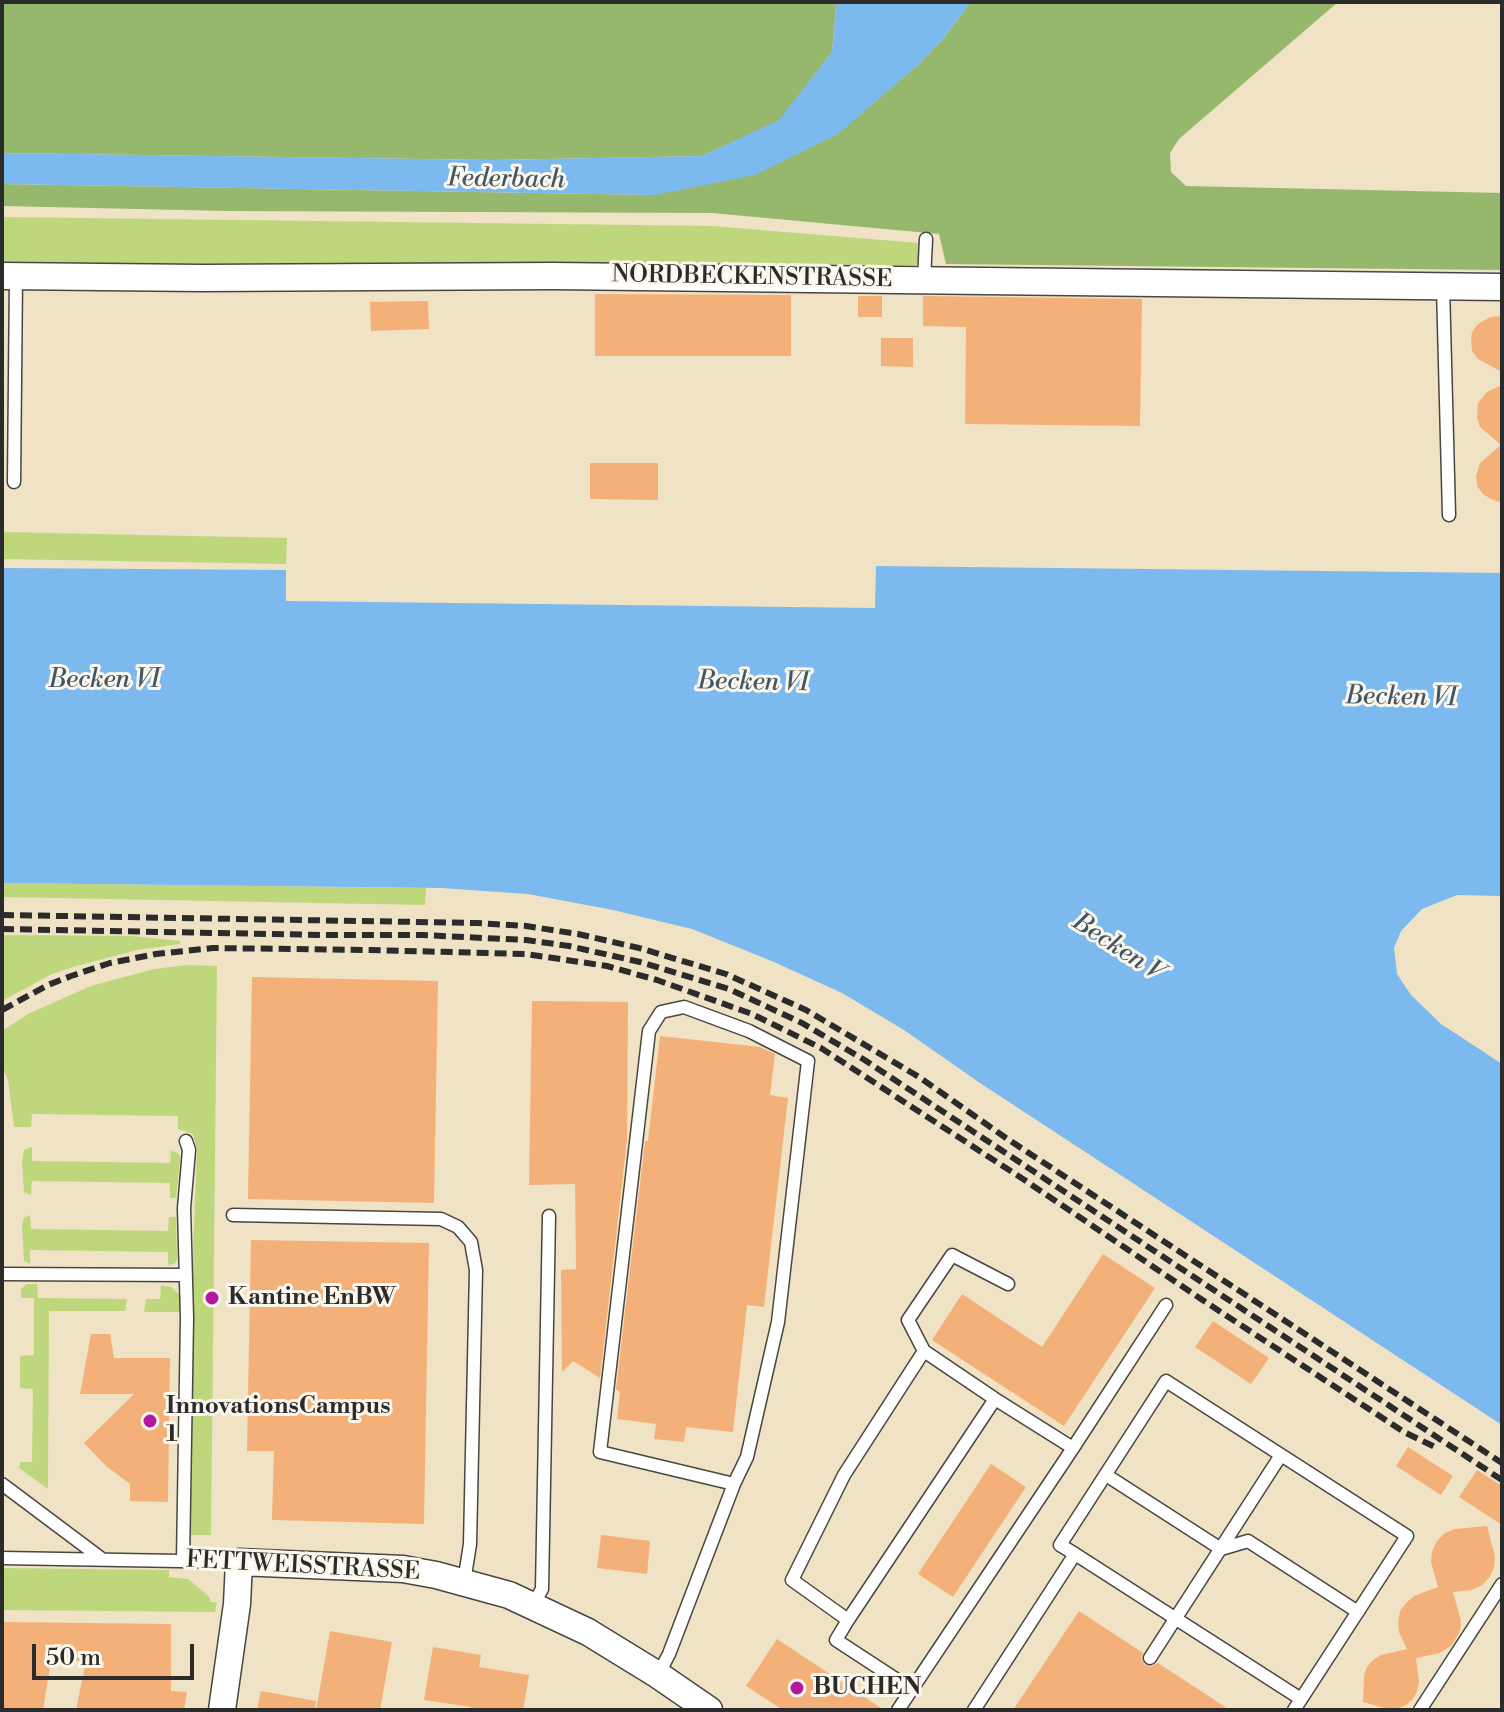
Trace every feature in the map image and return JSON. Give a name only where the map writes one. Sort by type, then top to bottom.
[{"type":"street","name":"NORDBECKENSTRASSE","points":[[9,276],[553,276],[1502,287]]},
{"type":"street","name":"FETTWEISSTRASSE","points":[[239,1562],[403,1569],[509,1595],[588,1632],[709,1710]]},
{"type":"street","points":[[222,1710],[237,1604],[239,1562]]},
{"type":"lane","points":[[924,280],[926,239]]},
{"type":"lane","points":[[9,276],[14,482]]},
{"type":"lane","points":[[1443,287],[1449,515]]},
{"type":"lane","points":[[658,1675],[747,1457],[778,1322],[808,1061],[749,1031],[684,1007],[661,1012],[649,1031],[600,1452],[734,1484]]},
{"type":"lane","points":[[183,1560],[187,1318],[184,1208],[189,1150],[186,1141]]},
{"type":"lane","points":[[233,1215],[441,1219],[458,1227],[471,1242],[476,1270],[471,1528],[464,1582]]},
{"type":"lane","points":[[533,1605],[542,1589],[549,1216]]},
{"type":"lane","points":[[1008,1284],[952,1255],[908,1320],[924,1351],[1073,1448]]},
{"type":"lane","points":[[2,1274],[185,1275]]},
{"type":"lane","points":[[898,1710],[1166,1305]]},
{"type":"lane","points":[[848,1620],[792,1580],[844,1475],[924,1351]]},
{"type":"lane","points":[[1166,1381],[1281,1455],[1407,1536],[1297,1705],[1176,1619],[1060,1545],[1166,1381]]},
{"type":"lane","points":[[911,1689],[836,1640],[995,1399]]},
{"type":"lane","points":[[1150,1658],[1281,1455]]},
{"type":"lane","points":[[1106,1475],[1221,1549],[1248,1541],[1358,1612]]},
{"type":"lane","points":[[2,1484],[103,1560]]},
{"type":"lane","points":[[974,1710],[1075,1554]]},
{"type":"lane","name":"FETTWEISSTRASSE","points":[[2,1558],[239,1562]]},
{"type":"lane","points":[[1420,1710],[1502,1584]]},
{"type":"green space","points":[[2,2],[844,2],[836,6],[832,52],[779,121],[702,156],[494,160],[2,153]]},
{"type":"green space","points":[[971,2],[1338,2],[1179,139],[1170,153],[1171,172],[1186,186],[1502,193],[1502,270],[946,264],[939,234],[712,213],[228,211],[2,206],[2,184],[655,195],[837,134],[919,64]]},
{"type":"green space","points":[[2,217],[712,226],[919,243],[922,249],[920,261],[915,265],[2,263]]},
{"type":"green space","points":[[2,532],[287,538],[286,564],[2,559]]},
{"type":"green space","points":[[2,883],[426,888],[425,905],[2,897]]},
{"type":"green space","points":[[2,935],[131,936],[180,941],[180,944],[137,950],[73,967],[52,974],[2,1001]]},
{"type":"green space","points":[[217,966],[211,1535],[190,1535],[192,1278],[197,1150],[193,1134],[178,1129],[178,1116],[32,1114],[31,1127],[14,1127],[8,1080],[2,1066],[2,1031],[28,1014],[91,986],[154,969]]},
{"type":"green space","points":[[32,1147],[32,1161],[170,1163],[171,1150],[180,1157],[176,1198],[170,1198],[170,1183],[32,1181],[31,1195],[24,1192],[22,1161],[24,1150]]},
{"type":"green space","points":[[30,1215],[31,1229],[168,1231],[169,1217],[176,1217],[177,1260],[168,1265],[168,1252],[30,1250],[30,1264],[24,1261],[22,1225],[24,1218]]},
{"type":"green space","points":[[27,1284],[37,1284],[38,1298],[127,1299],[125,1311],[49,1311],[48,1489],[19,1468],[20,1462],[32,1462],[33,1389],[20,1388],[20,1356],[34,1355],[34,1298],[21,1298],[21,1289]]},
{"type":"green space","points":[[161,1285],[171,1287],[179,1294],[181,1312],[144,1312],[146,1299],[160,1299]]},
{"type":"green space","points":[[2,1568],[169,1570],[169,1577],[188,1579],[210,1598],[210,1602],[217,1602],[215,1612],[2,1610]]},
{"type":"water","name":"Federbach","points":[[844,2],[971,2],[919,64],[838,134],[755,175],[655,195],[2,184],[2,153],[494,160],[702,156],[779,120],[832,52],[836,6]]},
{"type":"water","points":[[876,566],[1502,573],[1502,896],[1457,895],[1422,909],[1401,931],[1394,948],[1397,974],[1411,995],[1441,1024],[1502,1064],[1502,1425],[904,1030],[842,993],[692,929],[528,894],[441,888],[2,883],[2,568],[286,570],[286,601],[875,608]]},
{"type":"building","points":[[595,294],[791,295],[791,356],[595,356]]},
{"type":"building","points":[[858,296],[882,296],[882,317],[858,317]]},
{"type":"building","points":[[923,296],[1142,299],[1140,426],[965,424],[966,327],[923,326]]},
{"type":"building","points":[[428,301],[429,329],[371,331],[370,302]]},
{"type":"building","points":[[1502,316],[1502,372],[1478,359],[1472,351],[1471,341],[1472,332],[1478,324],[1490,317]]},
{"type":"building","points":[[881,338],[913,338],[913,367],[881,366]]},
{"type":"building","points":[[1502,385],[1502,503],[1483,494],[1477,486],[1476,476],[1480,463],[1501,445],[1480,427],[1478,403],[1487,392]]},
{"type":"building","points":[[590,463],[658,463],[658,500],[590,499]]},
{"type":"building","points":[[252,977],[438,981],[434,1203],[248,1199]]},
{"type":"building","points":[[532,1001],[628,1002],[627,1140],[600,1378],[573,1361],[562,1372],[561,1270],[576,1269],[575,1184],[529,1185]]},
{"type":"building","points":[[660,1036],[760,1047],[775,1054],[770,1095],[788,1098],[764,1307],[747,1305],[733,1432],[686,1427],[684,1442],[654,1439],[656,1424],[617,1419],[620,1392],[616,1389]]},
{"type":"building","points":[[251,1240],[429,1243],[424,1524],[272,1520],[274,1451],[247,1451]]},
{"type":"building","points":[[1103,1254],[1155,1288],[1064,1426],[932,1340],[962,1294],[1042,1347]]},
{"type":"building","points":[[1213,1321],[1269,1358],[1251,1384],[1195,1347]]},
{"type":"building","name":"InnovationsCampus 1","points":[[91,1334],[110,1334],[114,1358],[170,1358],[168,1502],[130,1501],[130,1484],[106,1466],[84,1443],[134,1394],[80,1394]]},
{"type":"building","points":[[1408,1447],[1453,1476],[1441,1495],[1396,1466]]},
{"type":"building","points":[[991,1464],[1026,1487],[953,1597],[918,1574]]},
{"type":"building","points":[[1477,1470],[1502,1486],[1502,1525],[1459,1497]]},
{"type":"building","points":[[1487,1526],[1495,1557],[1494,1568],[1481,1586],[1453,1592],[1461,1621],[1460,1631],[1452,1645],[1440,1653],[1416,1658],[1419,1682],[1413,1699],[1406,1705],[1388,1709],[1363,1702],[1367,1667],[1381,1655],[1407,1649],[1399,1632],[1400,1611],[1414,1596],[1438,1587],[1431,1562],[1437,1541],[1455,1529]]},
{"type":"building","points":[[601,1535],[650,1541],[647,1574],[597,1568]]},
{"type":"building","points":[[1079,1611],[1143,1653],[1141,1658],[1145,1665],[1150,1667],[1158,1663],[1230,1710],[1013,1710]]},
{"type":"building","points":[[2,1622],[171,1624],[171,1691],[187,1692],[184,1710],[76,1710],[86,1661],[51,1661],[43,1710],[2,1710]]},
{"type":"building","points":[[330,1631],[392,1642],[380,1710],[316,1710]]},
{"type":"building","points":[[777,1639],[884,1710],[783,1710],[746,1686]]},
{"type":"building","points":[[433,1647],[481,1655],[479,1667],[529,1675],[523,1710],[471,1710],[471,1707],[424,1700]]},
{"type":"building","points":[[261,1691],[316,1701],[315,1710],[257,1710]]},
{"type":"railway","points":[[2,915],[526,926],[639,948],[726,974],[806,1010],[919,1077],[1006,1138],[1502,1463]]},
{"type":"railway","points":[[2,929],[422,935],[526,940],[640,962],[729,989],[802,1023],[863,1059],[1502,1480]]},
{"type":"railway","points":[[2,1010],[48,985],[110,963],[213,948],[526,954],[607,966],[657,980],[752,1014],[821,1048],[1404,1432],[1435,1447]]},
{"type":"place","name":"Kantine EnBW","points":[[212,1298]]},
{"type":"place","name":"InnovationsCampus 1","points":[[150,1421]]},
{"type":"place","name":"BUCHEN","points":[[797,1688]]},
{"type":"water label","name":"Becken VI","points":[[104,681]]},
{"type":"water label","name":"Becken VI","points":[[753,683]]},
{"type":"water label","name":"Becken VI","points":[[1401,698]]},
{"type":"water label","name":"Becken V","points":[[1117,948]]}]
